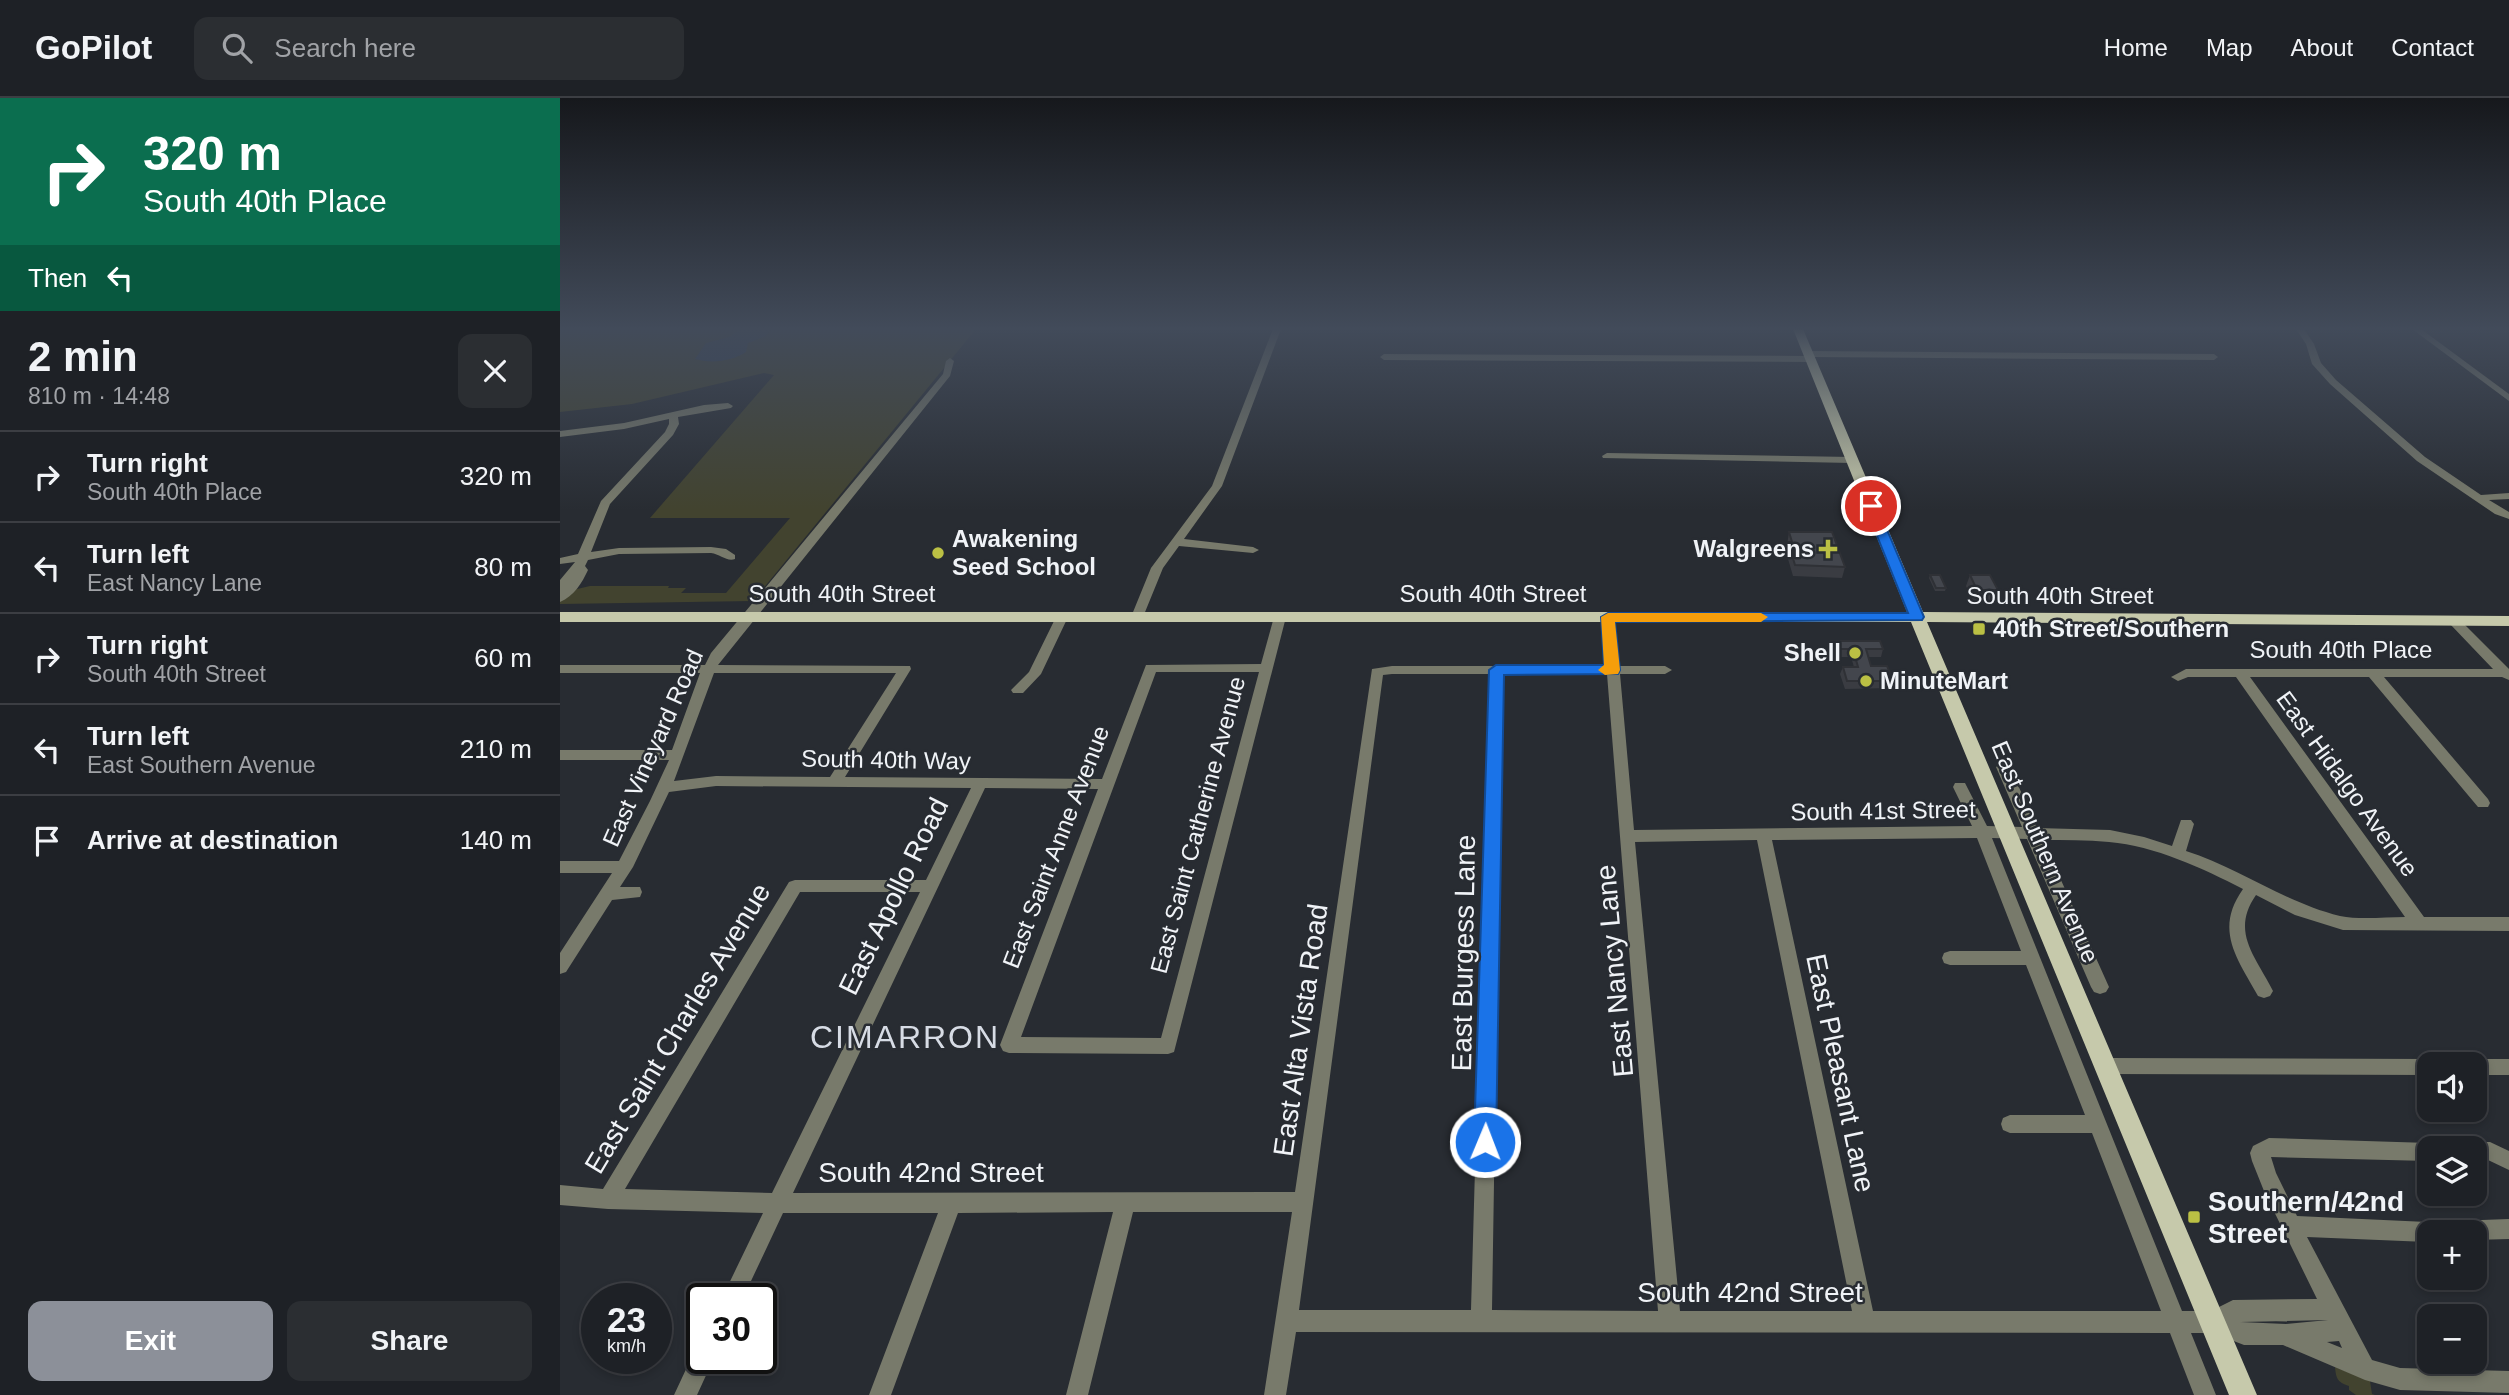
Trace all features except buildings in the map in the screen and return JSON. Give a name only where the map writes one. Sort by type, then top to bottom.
[{"type":"main road","name":"East Southern Avenue","points":[[1823,390],[2243,1395]]},
{"type":"main road","name":"South 40th Street","points":[[560,617],[1917,617],[2509,621]]},
{"type":"street","name":"East Vineyard Road","points":[[560,967],[625,867],[678,755],[700,685],[709,669],[746,617],[934,390]]},
{"type":"street","points":[[1137,617],[1157,568],[1217,486],[1254,390]]},
{"type":"street","points":[[2342,390],[2421,459],[2504,514],[2509,525]]},
{"type":"street","points":[[560,434],[624,426],[704,408],[728,406]]},
{"type":"street","points":[[560,598],[564,586],[580,578],[581,562],[605,503],[669,433],[674,424],[673,415]]},
{"type":"street","points":[[1607,456],[1852,460]]},
{"type":"street","points":[[2478,498],[2509,495]]},
{"type":"street","points":[[1175,542],[1253,550]]},
{"type":"street","points":[[560,561],[581,562],[634,551],[711,550],[732,556]]},
{"type":"street","points":[[1017,690],[1034,674],[1062,617]]},
{"type":"street","name":"East Saint Catherine Avenue","points":[[1009,1045],[1168,1046],[1280,617]]},
{"type":"street","name":"East Nancy Lane","points":[[1608,617],[1670,1321]]},
{"type":"street","points":[[2454,621],[2507,675]]},
{"type":"street","name":"East Saint Anne Avenue","points":[[1009,1045],[1152,668],[1266,668]]},
{"type":"street","points":[[560,669],[905,669],[834,782]]},
{"type":"street","name":"East Alta Vista Road","points":[[1275,1395],[1377,673],[1392,670],[1496,670]]},
{"type":"street","points":[[1496,670],[1665,670]]},
{"type":"street","name":"East Burgess Lane","points":[[1481,1321],[1496,670]]},
{"type":"street","name":"South 40th Place","points":[[2178,677],[2186,673],[2239,672],[2507,675]]},
{"type":"street","name":"East Hidalgo Avenue","points":[[2239,672],[2419,923]]},
{"type":"street","points":[[2373,673],[2483,803]]},
{"type":"street","points":[[560,755],[678,755]]},
{"type":"street","name":"East Southern Avenue","points":[[2003,767],[2100,987]]},
{"type":"street","name":"South 40th Way","points":[[664,788],[716,781],[1108,784]]},
{"type":"street","name":"East Apollo Road","points":[[739,1283],[980,784]]},
{"type":"street","name":"East Southern Avenue","points":[[1960,787],[1982,832],[2204,1395]]},
{"type":"street","points":[[2177,854],[2186,824]]},
{"type":"street","name":"South 41st Street","points":[[1628,836],[1982,832],[2110,836],[2210,865],[2301,911],[2329,920],[2343,923],[2509,924]]},
{"type":"street","name":"East Pleasant Lane","points":[[1763,835],[1864,1322]]},
{"type":"street","points":[[560,867],[625,867]]},
{"type":"street","name":"East Saint Charles Avenue","points":[[608,1199],[795,886],[931,886]]},
{"type":"street","points":[[2253,887],[2238,912],[2236,929],[2238,942],[2263,991]]},
{"type":"street","points":[[608,894],[634,892]]},
{"type":"street","points":[[1950,958],[2032,958]]},
{"type":"street","points":[[2105,1066],[2417,1067]]},
{"type":"street","points":[[2487,1067],[2509,1067]]},
{"type":"street","points":[[2010,1124],[2097,1124]]},
{"type":"street","points":[[2365,1369],[2291,1226],[2262,1165],[2260,1153],[2269,1147],[2417,1152]]},
{"type":"street","points":[[2487,1151],[2509,1161]]},
{"type":"street","name":"South 42nd Street","points":[[560,1195],[608,1199],[778,1203],[1302,1202]]},
{"type":"street","points":[[880,1395],[953,1201]]},
{"type":"street","points":[[1077,1395],[1126,1202]]},
{"type":"street","points":[[2291,1226],[2399,1231],[2509,1229]]},
{"type":"street","name":"South 42nd Street","points":[[2213,1322],[2233,1311],[2332,1309]]},
{"type":"street","name":"South 42nd Street","points":[[1287,1321],[2213,1322],[2244,1334],[2343,1331]]},
{"type":"street","name":"South 42nd Street","points":[[2283,1334],[2365,1369],[2409,1380],[2509,1382]]},
{"type":"street","points":[[685,1395],[695,1374]]},
{"type":"green space","points":[[560,390],[694,390],[632,404],[560,412]]},
{"type":"green space","points":[[761,390],[926,390],[753,601],[560,604],[560,593],[590,586],[669,586],[668,588],[686,588],[681,593],[726,593],[790,518],[650,518]]},
{"type":"green space","points":[[2335,1367],[2370,1381],[2372,1394],[2375,1395],[2356,1395],[2338,1379]]},
{"type":"slow traffic","points":[[1605,670],[1612,670],[1608,617],[1761,617]]},
{"type":"place","name":"Walgreens","points":[[1828,549]]},
{"type":"place","name":"Awakening Seed School","points":[[938,553]]},
{"type":"place","name":"40th Street/Southern","points":[[1979,629]]},
{"type":"place","name":"Shell","points":[[1855,653]]},
{"type":"place","name":"MinuteMart","points":[[1866,681]]},
{"type":"place","name":"Southern/42nd Street","points":[[2194,1217]]},
{"type":"district","name":"CIMARRON","points":[[905,1037]]},
{"type":"route","points":[[1485,1142],[1496,670],[1612,670],[1608,617],[1917,617],[1871,506]]}]
